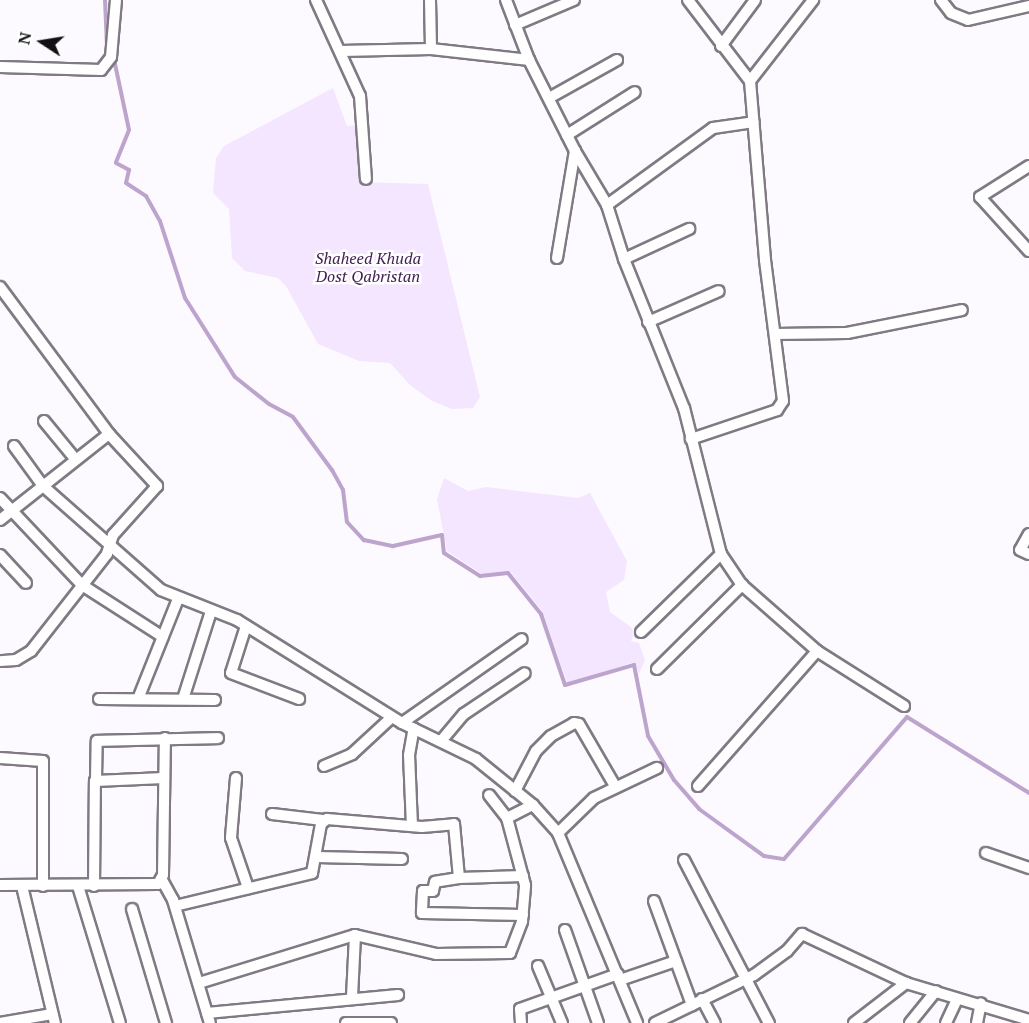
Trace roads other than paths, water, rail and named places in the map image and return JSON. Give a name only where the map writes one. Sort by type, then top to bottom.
[{"type":"street","points":[[0,67],[101,70],[111,57],[116,0]]},
{"type":"street","points":[[316,0],[360,96],[366,178]]},
{"type":"street","points":[[430,0],[431,50]]},
{"type":"street","points":[[506,0],[529,60],[574,151],[607,205],[624,259],[684,408],[721,554],[742,585],[817,651],[904,706]]},
{"type":"street","points":[[515,25],[574,0]]},
{"type":"street","points":[[688,0],[750,81],[781,406],[691,439]]},
{"type":"street","points":[[721,46],[755,0]]},
{"type":"street","points":[[750,81],[813,0]]},
{"type":"street","points":[[941,0],[951,13],[968,20],[1029,6]]},
{"type":"street","points":[[341,51],[431,50],[529,60]]},
{"type":"street","points":[[549,98],[617,60]]},
{"type":"street","points":[[567,135],[635,92]]},
{"type":"street","points":[[607,205],[713,128],[754,122]]},
{"type":"street","points":[[557,258],[574,151]]},
{"type":"street","points":[[1029,166],[980,197],[1029,251]]},
{"type":"street","points":[[624,259],[689,229]]},
{"type":"street","points":[[0,287],[109,434],[157,486],[113,535],[109,549],[31,651],[16,660],[0,661]]},
{"type":"street","points":[[648,322],[719,291]]},
{"type":"street","points":[[774,334],[847,333],[962,310]]},
{"type":"street","points":[[44,421],[76,460]]},
{"type":"street","points":[[0,520],[109,434]]},
{"type":"street","points":[[14,446],[43,486],[109,549],[161,590],[246,626],[397,720],[476,759],[533,805],[558,832],[587,908],[619,977],[637,1023]]},
{"type":"street","points":[[0,498],[10,512],[82,585],[163,637]]},
{"type":"street","points":[[1029,534],[1020,550],[1029,554]]},
{"type":"street","points":[[641,632],[721,554]]},
{"type":"street","points":[[0,555],[26,583]]},
{"type":"street","points":[[657,669],[742,585]]},
{"type":"street","points":[[138,699],[178,599]]},
{"type":"street","points":[[183,699],[211,611]]},
{"type":"street","points":[[246,626],[231,673],[299,699]]},
{"type":"street","points":[[324,766],[352,754],[397,720],[522,639]]},
{"type":"street","points":[[698,786],[817,651]]},
{"type":"street","points":[[441,741],[464,714],[525,673]]},
{"type":"street","points":[[99,699],[215,700]]},
{"type":"street","points":[[515,791],[536,751],[551,736],[574,723],[579,724],[615,786]]},
{"type":"street","points":[[412,826],[409,755],[414,728]]},
{"type":"street","points":[[165,738],[162,880],[175,906],[209,1018],[352,997],[398,994]]},
{"type":"street","points":[[94,886],[95,742],[218,738]]},
{"type":"street","points":[[0,758],[43,761],[43,886]]},
{"type":"street","points":[[558,832],[594,798],[615,786],[657,768]]},
{"type":"street","points":[[96,780],[164,778]]},
{"type":"street","points":[[236,778],[231,838],[248,888]]},
{"type":"street","points":[[199,983],[355,934],[415,951],[502,955],[513,948],[523,915],[523,876],[507,818],[489,795]]},
{"type":"street","points":[[507,818],[533,805]]},
{"type":"street","points":[[272,814],[412,826],[454,824],[459,878]]},
{"type":"street","points":[[175,906],[312,873],[323,820]]},
{"type":"street","points":[[986,853],[1029,868]]},
{"type":"street","points":[[316,857],[402,859]]},
{"type":"street","points":[[684,860],[769,1023]]},
{"type":"street","points":[[523,876],[459,878],[435,882],[434,890],[423,891],[422,913],[523,915]]},
{"type":"street","points":[[0,885],[143,886],[162,880]]},
{"type":"street","points":[[0,1023],[53,1018],[22,886]]},
{"type":"street","points":[[78,886],[120,1023]]},
{"type":"street","points":[[654,901],[676,961],[697,1002],[715,1023]]},
{"type":"street","points":[[132,909],[166,1023]]},
{"type":"street","points":[[566,930],[598,1023]]},
{"type":"street","points":[[352,997],[355,934]]},
{"type":"street","points":[[655,1023],[678,1018],[697,1002],[746,978],[778,958],[802,934],[906,983],[957,999],[981,1003],[1016,1020],[1029,1020]]},
{"type":"street","points":[[521,1023],[520,1009],[551,996],[676,961]]},
{"type":"street","points":[[538,966],[562,1023]]},
{"type":"street","points":[[854,1023],[906,983]]},
{"type":"street","points":[[910,1023],[936,991]]},
{"type":"street","points":[[946,1023],[957,999]]},
{"type":"street","points":[[977,1023],[981,1003]]},
{"type":"street","points":[[346,1023],[391,1023]]},
{"type":"waterway","points":[[105,0],[107,46]]},
{"type":"waterway","points":[[115,64],[129,130],[116,163],[129,170],[126,183],[146,196],[160,221],[185,298],[235,377],[269,404],[293,417],[332,470],[343,490],[347,522],[364,540],[393,546],[442,535],[444,553],[480,576],[508,573],[541,614],[565,685],[634,665],[648,736],[674,780],[699,809],[764,856],[784,859],[907,717],[1029,793]]},
{"type":"park label","name":"Shaheed Khuda Dost Qabristan","points":[[368,267]]}]
